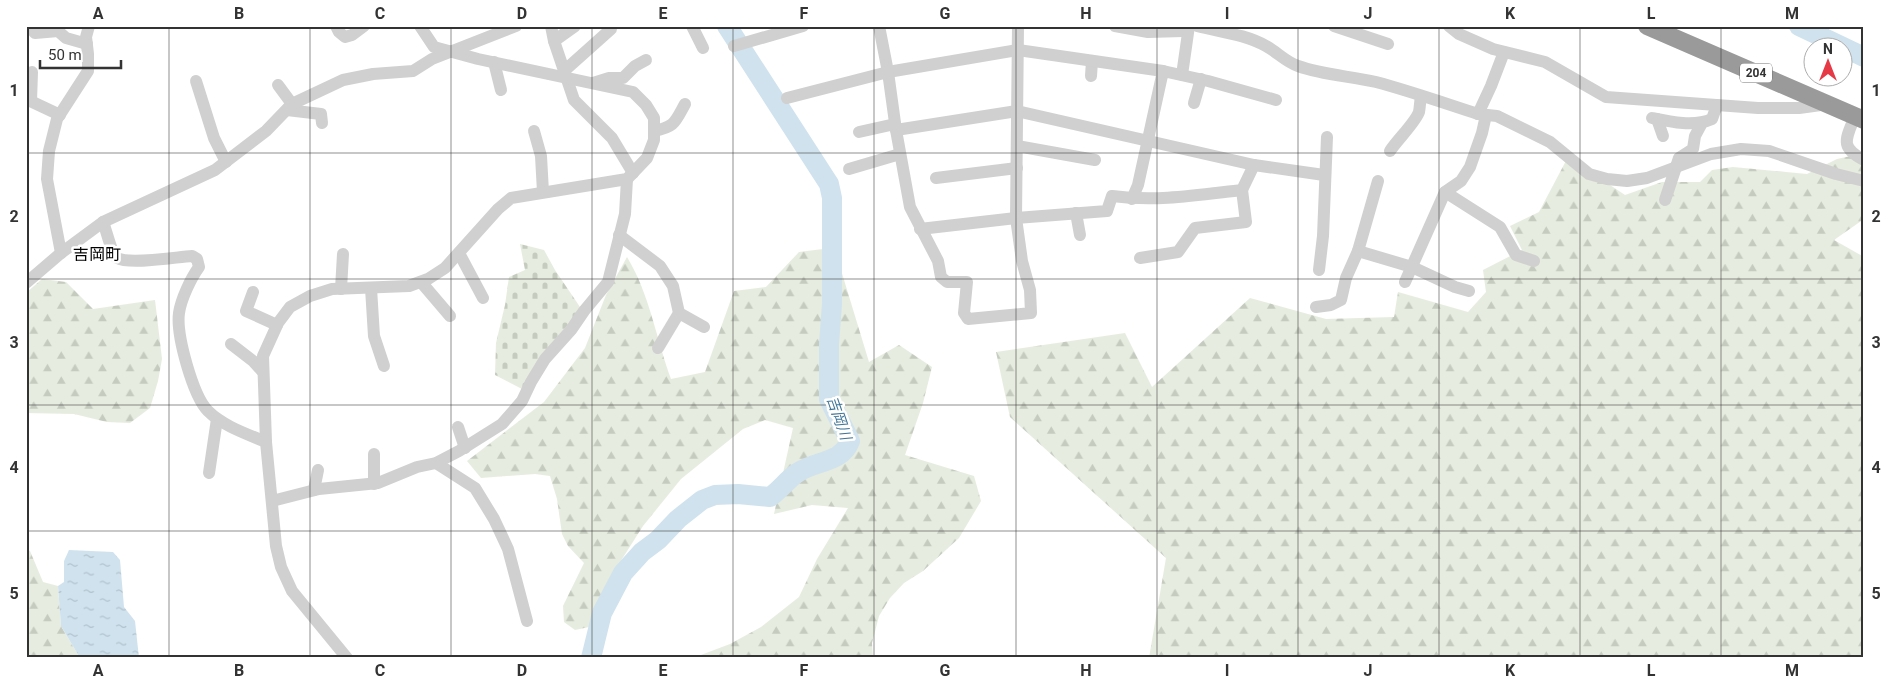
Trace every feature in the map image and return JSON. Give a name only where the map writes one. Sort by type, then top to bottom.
[{"type":"highway","name":"204","points":[[1647,26],[1859,118]]},
{"type":"street","points":[[29,26],[35,33],[58,31],[66,38],[87,44]]},
{"type":"street","points":[[61,253],[46,179],[49,151],[57,119],[88,71],[86,37],[89,26]]},
{"type":"street","points":[[336,26],[345,37],[352,35],[364,26]]},
{"type":"street","points":[[272,500],[314,490],[374,484],[417,467],[436,463],[465,448],[502,424],[522,401],[545,359],[571,330],[608,282],[624,214],[630,176],[646,158],[654,140],[654,118],[646,105],[632,92],[592,83],[566,74],[494,62],[450,52],[434,47],[420,26]]},
{"type":"street","points":[[26,283],[102,222],[214,170],[226,162],[266,130],[290,107],[343,80],[373,74],[412,71],[432,59],[516,26]]},
{"type":"street","points":[[551,26],[554,41],[574,100],[612,138],[630,176]]},
{"type":"street","points":[[554,41],[575,26]]},
{"type":"street","points":[[692,26],[703,48]]},
{"type":"street","points":[[734,46],[803,26]]},
{"type":"street","points":[[879,26],[910,207],[938,261],[942,277],[947,282],[967,282],[964,313],[968,319],[1031,313],[1030,290],[1022,261],[1016,218],[1018,26]]},
{"type":"street","points":[[1115,26],[1148,32],[1186,29],[1182,75]]},
{"type":"street","points":[[1197,26],[1233,35],[1241,35],[1266,46],[1295,65],[1317,72],[1378,83],[1482,114],[1496,116],[1550,142],[1589,174],[1607,179],[1627,181],[1647,178],[1677,165],[1711,154],[1741,149],[1769,151],[1836,174],[1864,181]]},
{"type":"street","points":[[1334,26],[1388,44]]},
{"type":"street","points":[[1449,26],[1459,34],[1493,49],[1545,62],[1606,97],[1783,108],[1828,104]]},
{"type":"street","points":[[566,74],[611,29]]},
{"type":"street","points":[[787,98],[888,72],[1018,50],[1163,71],[1201,79],[1276,100]]},
{"type":"street","points":[[1404,282],[1445,192],[1461,181],[1470,167],[1482,133],[1482,114],[1504,52]]},
{"type":"street","points":[[592,83],[609,78],[623,78],[635,66],[646,60]]},
{"type":"street","points":[[1091,76],[1092,61]]},
{"type":"street","points":[[494,62],[501,90]]},
{"type":"street","points":[[1132,199],[1138,185],[1163,71]]},
{"type":"street","points":[[32,72],[29,100],[60,115]]},
{"type":"street","points":[[1194,103],[1201,79]]},
{"type":"street","points":[[196,82],[214,138],[226,162]]},
{"type":"street","points":[[278,85],[290,107],[321,114],[322,123]]},
{"type":"street","points":[[1390,151],[1415,120],[1419,112],[1421,96]]},
{"type":"street","points":[[654,131],[670,128],[685,104]]},
{"type":"street","points":[[1663,136],[1655,119],[1667,122],[1702,123],[1712,119],[1716,105]]},
{"type":"street","points":[[859,132],[1017,111],[1254,165],[1324,175]]},
{"type":"street","points":[[1859,118],[1846,140],[1847,148],[1851,153],[1864,160]]},
{"type":"street","points":[[1665,200],[1679,158],[1693,149],[1695,136],[1702,123]]},
{"type":"street","points":[[534,131],[541,156],[542,192]]},
{"type":"street","points":[[1319,270],[1323,236],[1327,137]]},
{"type":"street","points":[[1017,146],[1095,160]]},
{"type":"street","points":[[849,169],[900,154]]},
{"type":"street","points":[[1140,258],[1178,252],[1195,228],[1246,222],[1242,190],[1254,165]]},
{"type":"street","points":[[936,178],[1017,168]]},
{"type":"street","points":[[347,658],[292,591],[281,567],[276,546],[266,442],[263,356],[277,325],[290,308],[310,296],[332,289],[409,286],[428,279],[445,268],[498,209],[511,198],[630,176]]},
{"type":"street","points":[[1316,307],[1331,306],[1340,300],[1346,278],[1358,251],[1378,181]]},
{"type":"street","points":[[920,229],[1016,218],[1107,211],[1112,196],[1132,199],[1173,198],[1242,190]]},
{"type":"street","points":[[1445,192],[1500,227],[1516,255],[1534,261]]},
{"type":"street","points":[[1076,213],[1080,235]]},
{"type":"street","points":[[102,222],[117,258],[134,261],[192,256],[197,259],[199,267],[192,277],[179,312],[180,336],[199,401],[217,419],[266,442]]},
{"type":"street","points":[[619,235],[660,266],[673,286],[680,313],[704,327]]},
{"type":"street","points":[[1358,251],[1412,267],[1455,287],[1469,290]]},
{"type":"street","points":[[459,253],[483,298]]},
{"type":"street","points":[[341,289],[343,254]]},
{"type":"street","points":[[421,282],[450,316]]},
{"type":"street","points":[[371,288],[374,336],[384,366]]},
{"type":"street","points":[[253,292],[246,311],[277,325]]},
{"type":"street","points":[[658,348],[680,313]]},
{"type":"street","points":[[231,344],[253,361],[263,372]]},
{"type":"street","points":[[209,473],[217,419]]},
{"type":"street","points":[[458,427],[465,448]]},
{"type":"street","points":[[374,454],[374,484]]},
{"type":"street","points":[[436,463],[475,488],[494,519],[508,549],[527,620]]},
{"type":"street","points":[[314,490],[318,470]]},
{"type":"green space","points":[[1860,154],[1864,157],[1864,219],[1834,240],[1864,257],[1864,658],[1149,658],[1166,558],[1010,417],[996,352],[1125,333],[1152,387],[1250,298],[1326,319],[1394,317],[1398,292],[1468,312],[1486,292],[1483,270],[1522,250],[1510,226],[1539,212],[1568,157],[1625,195],[1662,182],[1700,182],[1712,170],[1733,167],[1807,174],[1837,159]]},
{"type":"green space","points":[[520,244],[544,250],[582,310],[549,347],[522,389],[495,375],[496,343],[509,277],[525,270]]},
{"type":"green space","points":[[823,249],[841,270],[869,362],[899,345],[932,367],[923,403],[905,455],[974,476],[981,501],[959,538],[923,571],[904,583],[890,598],[879,616],[872,643],[873,658],[693,658],[730,644],[761,627],[799,597],[817,559],[848,508],[812,505],[774,514],[793,428],[765,420],[743,429],[681,479],[643,526],[615,570],[605,604],[589,627],[575,630],[564,622],[563,606],[584,563],[568,546],[562,534],[557,499],[550,476],[535,474],[481,478],[467,461],[544,402],[585,348],[606,295],[627,257],[647,301],[671,379],[705,372],[734,291],[766,287],[799,252]]},
{"type":"green space","points":[[42,279],[66,282],[93,309],[155,300],[162,359],[158,381],[150,408],[130,423],[107,422],[74,414],[26,413],[26,293]]},
{"type":"green space","points":[[26,549],[30,551],[43,582],[58,586],[61,626],[80,658],[26,658]]},
{"type":"water","points":[[69,550],[113,552],[120,560],[124,607],[135,621],[139,658],[80,658],[61,626],[58,586],[64,582],[64,561]]},
{"type":"waterway","name":"吉岡川","points":[[591,658],[602,613],[623,573],[642,552],[658,540],[678,519],[702,500],[715,495],[738,494],[770,497],[797,473],[840,454],[850,441],[829,399],[829,344],[832,304],[832,198],[829,184],[727,26]]},
{"type":"waterway","points":[[1799,26],[1864,57]]},
{"type":"district","name":"吉岡町","points":[[97,254]]}]
